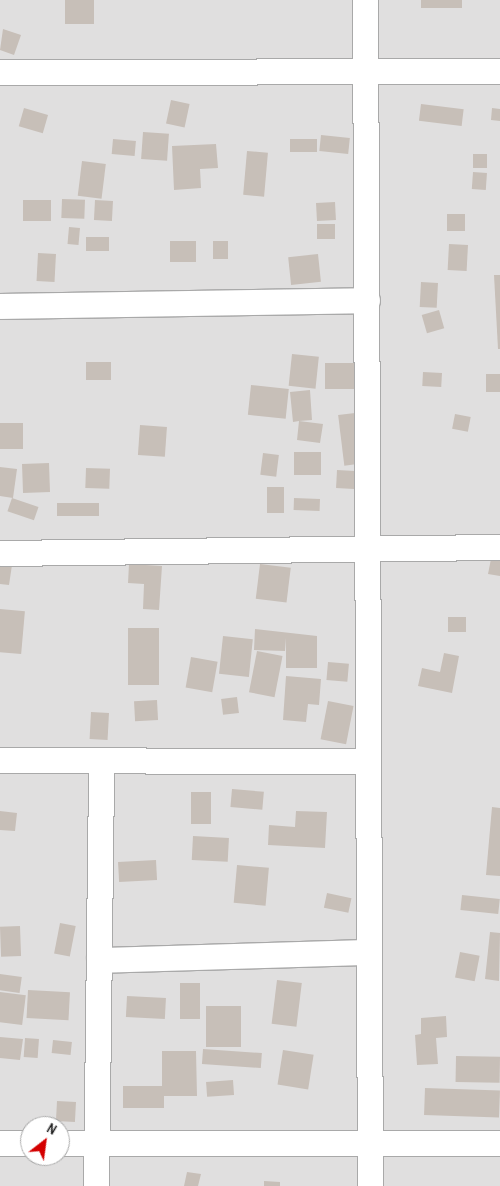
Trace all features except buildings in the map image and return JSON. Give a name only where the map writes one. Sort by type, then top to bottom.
[{"type":"street","points":[[366,0],[370,1186]]},
{"type":"street","points":[[0,72],[500,71]]},
{"type":"street","points":[[0,306],[366,300]]},
{"type":"street","points":[[0,553],[500,547]]},
{"type":"street","points":[[0,760],[368,761]]},
{"type":"street","points":[[96,1186],[101,760]]},
{"type":"street","points":[[99,960],[369,952]]},
{"type":"street","points":[[0,1142],[20,1142]]},
{"type":"street","points":[[70,1142],[500,1143]]},
{"type":"shaded area","points":[[0,0],[500,0],[500,1186],[0,1186]]}]
